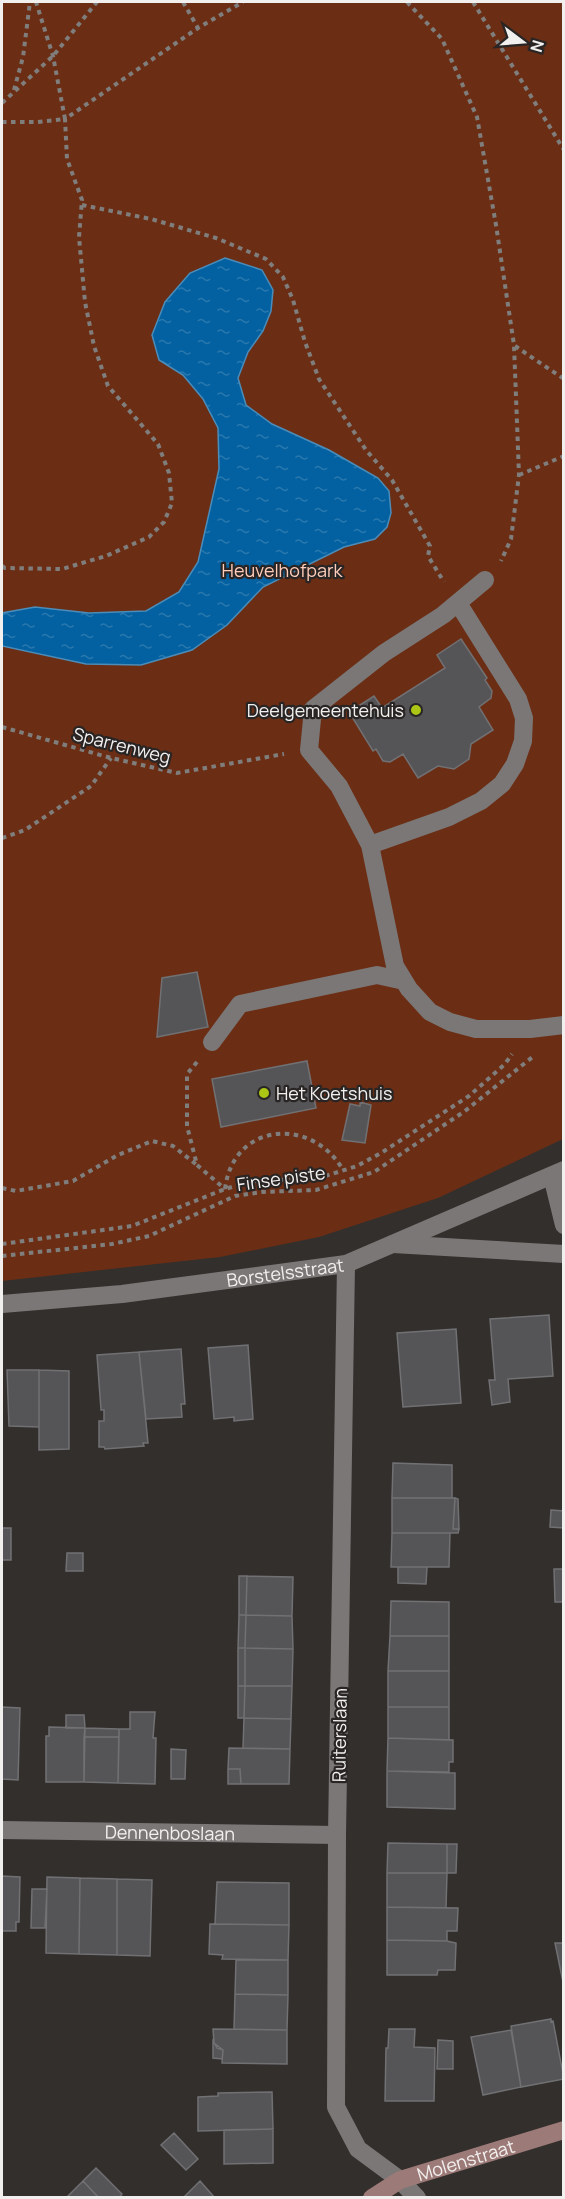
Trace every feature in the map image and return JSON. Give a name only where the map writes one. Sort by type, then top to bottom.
[{"type":"street","points":[[485,580],[443,615],[384,653],[313,709],[309,750],[339,786],[370,845],[395,966],[409,989],[430,1012],[450,1022],[476,1029],[530,1029],[564,1025]]},
{"type":"street","points":[[370,845],[449,818],[481,801],[502,784],[515,764],[523,741],[525,718],[518,699],[458,603]]},
{"type":"street","points":[[212,1042],[240,1004],[377,975],[404,981]]},
{"type":"street","name":"Borstelsstraat","points":[[2,1305],[122,1294],[346,1264],[388,1244],[558,1173],[564,1225]]},
{"type":"street","points":[[388,1244],[564,1254]]},
{"type":"street","name":"Ruiterslaan","points":[[346,1264],[336,2107],[358,2149],[400,2180],[417,2198]]},
{"type":"street","name":"Dennenboslaan","points":[[2,1830],[338,1835]]},
{"type":"street","name":"Molenstraat","points":[[372,2198],[400,2180],[564,2130]]},
{"type":"path","points":[[14,91],[23,57],[30,2]]},
{"type":"path","points":[[2,566],[5,568],[62,569],[106,556],[149,537],[164,522],[172,503],[170,473],[158,444],[108,386],[94,346],[85,303],[79,237],[82,200],[67,159],[65,119],[54,56],[36,2]]},
{"type":"path","points":[[2,103],[54,56],[97,2]]},
{"type":"path","points":[[183,2],[198,28]]},
{"type":"path","points":[[2,122],[65,119],[198,28],[243,2]]},
{"type":"path","points":[[407,2],[442,39],[477,117],[514,345],[519,475],[511,539],[503,559],[485,580]]},
{"type":"path","points":[[472,2],[564,150]]},
{"type":"path","points":[[82,205],[151,219],[216,238],[266,259],[283,277],[319,379],[366,450],[392,480],[430,546],[428,556],[458,603]]},
{"type":"path","points":[[514,345],[564,379]]},
{"type":"path","points":[[519,475],[564,456]]},
{"type":"path","name":"Sparrenweg","points":[[2,727],[111,758],[177,773],[309,750]]},
{"type":"path","points":[[2,838],[25,830],[91,786],[111,758]]},
{"type":"path","points":[[2,1244],[132,1226],[225,1189],[252,1181],[319,1178],[357,1166],[469,1096],[506,1064],[530,1029]]},
{"type":"path","points":[[197,1165],[187,1126],[187,1074],[212,1042]]},
{"type":"path","name":"Finse piste","points":[[2,1256],[112,1244],[149,1236],[235,1197],[262,1192],[316,1190],[374,1172],[465,1110],[538,1052]]},
{"type":"path","points":[[225,1189],[227,1173],[239,1152],[258,1138],[277,1133],[296,1135],[314,1142],[333,1155],[343,1170]]},
{"type":"path","points":[[2,1188],[16,1191],[73,1181],[118,1155],[152,1141],[173,1146],[225,1189]]},
{"type":"green space","name":"Heuvelhofpark","points":[[2,2],[563,2],[563,1139],[438,1198],[319,1237],[220,1257],[2,1281]]},
{"type":"water","points":[[225,258],[262,270],[273,290],[271,311],[263,331],[248,352],[238,378],[246,405],[272,424],[329,450],[378,478],[389,491],[391,513],[387,527],[375,539],[344,547],[263,587],[227,625],[192,650],[141,665],[86,664],[2,646],[2,613],[35,607],[89,613],[146,611],[179,592],[198,562],[219,469],[218,428],[203,399],[183,375],[159,360],[152,335],[165,302],[190,273]]},
{"type":"building","name":"Deelgemeentehuis","points":[[461,639],[487,678],[485,680],[492,691],[491,698],[479,707],[493,730],[471,744],[469,759],[454,769],[438,766],[418,778],[403,754],[390,762],[383,761],[376,749],[373,751],[349,712],[374,696],[382,708],[445,668],[437,655]]},
{"type":"building","points":[[197,972],[208,1027],[157,1037],[162,978]]},
{"type":"building","name":"Het Koetshuis","points":[[307,1061],[316,1108],[221,1127],[212,1079]]},
{"type":"building","points":[[360,1102],[371,1105],[365,1143],[342,1140],[350,1104],[360,1106]]},
{"type":"building","points":[[549,1315],[553,1376],[508,1379],[510,1402],[492,1405],[489,1380],[495,1380],[490,1319]]},
{"type":"building","points":[[456,1329],[461,1403],[403,1407],[397,1333]]},
{"type":"building","points":[[248,1345],[253,1419],[234,1421],[234,1417],[214,1419],[208,1348]]},
{"type":"building","points":[[181,1349],[185,1404],[181,1404],[182,1417],[146,1419],[139,1352]]},
{"type":"building","points":[[139,1352],[148,1443],[143,1443],[144,1446],[105,1449],[99,1447],[99,1421],[104,1421],[104,1410],[101,1410],[97,1355]]},
{"type":"building","points":[[7,1370],[39,1370],[39,1427],[9,1426]]},
{"type":"building","points":[[39,1370],[69,1371],[69,1449],[39,1450]]},
{"type":"building","points":[[393,1463],[452,1465],[452,1498],[392,1498]]},
{"type":"building","points":[[392,1498],[455,1498],[453,1529],[459,1529],[458,1533],[392,1533]]},
{"type":"building","points":[[455,1498],[458,1499],[459,1529],[453,1529]]},
{"type":"building","points":[[551,1510],[564,1511],[564,1528],[550,1527]]},
{"type":"building","points":[[2,1528],[11,1528],[11,1560],[2,1560]]},
{"type":"building","points":[[392,1533],[450,1533],[449,1567],[391,1567]]},
{"type":"building","points":[[67,1553],[83,1553],[83,1571],[66,1571]]},
{"type":"building","points":[[398,1567],[427,1567],[426,1584],[398,1583]]},
{"type":"building","points":[[554,1569],[564,1569],[564,1602],[555,1602]]},
{"type":"building","points":[[239,1576],[247,1576],[246,1615],[239,1615]]},
{"type":"building","points":[[247,1576],[293,1577],[292,1616],[246,1615]]},
{"type":"building","points":[[391,1601],[449,1602],[449,1636],[390,1636]]},
{"type":"building","points":[[239,1615],[246,1615],[245,1648],[238,1648]]},
{"type":"building","points":[[246,1615],[292,1616],[293,1649],[245,1648]]},
{"type":"building","points":[[390,1636],[449,1636],[449,1671],[388,1671]]},
{"type":"building","points":[[238,1648],[245,1648],[245,1686],[238,1686]]},
{"type":"building","points":[[245,1648],[293,1649],[292,1686],[245,1686]]},
{"type":"building","points":[[388,1671],[449,1671],[449,1707],[388,1707]]},
{"type":"building","points":[[238,1686],[245,1686],[244,1718],[238,1718]]},
{"type":"building","points":[[245,1686],[292,1686],[291,1719],[244,1718]]},
{"type":"building","points":[[2,1707],[20,1708],[18,1780],[2,1779]]},
{"type":"building","points":[[388,1707],[449,1707],[449,1740],[388,1738]]},
{"type":"building","points":[[130,1712],[155,1712],[153,1738],[156,1738],[155,1784],[118,1783],[119,1729],[130,1729]]},
{"type":"building","points":[[66,1715],[84,1715],[85,1728],[66,1728]]},
{"type":"building","points":[[244,1718],[291,1719],[290,1749],[243,1748]]},
{"type":"building","points":[[49,1727],[85,1728],[84,1782],[46,1782],[46,1736],[49,1736]]},
{"type":"building","points":[[85,1728],[119,1729],[119,1737],[84,1737]]},
{"type":"building","points":[[84,1737],[119,1737],[118,1783],[84,1782]]},
{"type":"building","points":[[388,1738],[453,1740],[453,1762],[449,1762],[449,1772],[387,1771]]},
{"type":"building","points":[[229,1748],[290,1749],[289,1784],[241,1784],[240,1769],[228,1769]]},
{"type":"building","points":[[171,1749],[186,1750],[185,1779],[171,1779]]},
{"type":"building","points":[[228,1769],[240,1769],[241,1784],[228,1784]]},
{"type":"building","points":[[387,1771],[455,1773],[455,1809],[387,1807]]},
{"type":"building","points":[[388,1843],[447,1844],[447,1873],[387,1873]]},
{"type":"building","points":[[447,1844],[457,1844],[456,1873],[447,1873]]},
{"type":"building","points":[[387,1873],[447,1873],[446,1908],[387,1907]]},
{"type":"building","points":[[2,1876],[20,1877],[19,1922],[16,1922],[16,1931],[2,1931]]},
{"type":"building","points":[[47,1877],[80,1878],[79,1954],[46,1953]]},
{"type":"building","points":[[80,1878],[117,1879],[117,1955],[79,1954]]},
{"type":"building","points":[[117,1879],[152,1880],[150,1956],[117,1955]]},
{"type":"building","points":[[217,1882],[289,1883],[289,1925],[215,1924]]},
{"type":"building","points":[[32,1889],[47,1889],[45,1928],[31,1928]]},
{"type":"building","points":[[387,1907],[458,1908],[457,1931],[447,1931],[447,1941],[387,1940]]},
{"type":"building","points":[[210,1924],[289,1925],[288,1960],[222,1959],[223,1955],[209,1954]]},
{"type":"building","points":[[387,1940],[456,1943],[455,1970],[438,1970],[437,1975],[387,1975]]},
{"type":"building","points":[[555,1943],[564,1943],[564,1987]]},
{"type":"building","points":[[236,1960],[288,1960],[288,1995],[235,1994]]},
{"type":"building","points":[[235,1994],[288,1995],[287,2030],[234,2029]]},
{"type":"building","points":[[551,2019],[564,2079],[521,2087],[511,2026]]},
{"type":"building","points":[[213,2029],[287,2030],[287,2064],[222,2063],[223,2050],[214,2043]]},
{"type":"building","points":[[389,2029],[415,2029],[414,2047],[435,2048],[434,2101],[385,2101],[386,2048],[388,2048]]},
{"type":"building","points":[[511,2030],[521,2087],[483,2095],[471,2037]]},
{"type":"building","points":[[438,2040],[453,2041],[453,2069],[437,2069]]},
{"type":"building","points":[[213,2041],[217,2048],[223,2050],[222,2059],[213,2058]]},
{"type":"building","points":[[272,2092],[273,2129],[198,2131],[198,2097],[218,2096],[218,2093]]},
{"type":"building","points":[[273,2129],[273,2163],[224,2164],[224,2130]]},
{"type":"building","points":[[174,2133],[198,2159],[186,2170],[161,2145]]},
{"type":"building","points":[[96,2168],[122,2194],[119,2198],[99,2198],[83,2181]]},
{"type":"building","points":[[83,2181],[99,2198],[66,2198]]},
{"type":"building","points":[[200,2181],[215,2198],[183,2198]]},
{"type":"place","name":"Deelgemeentehuis","points":[[416,710]]},
{"type":"place","name":"Het Koetshuis","points":[[264,1093]]}]
